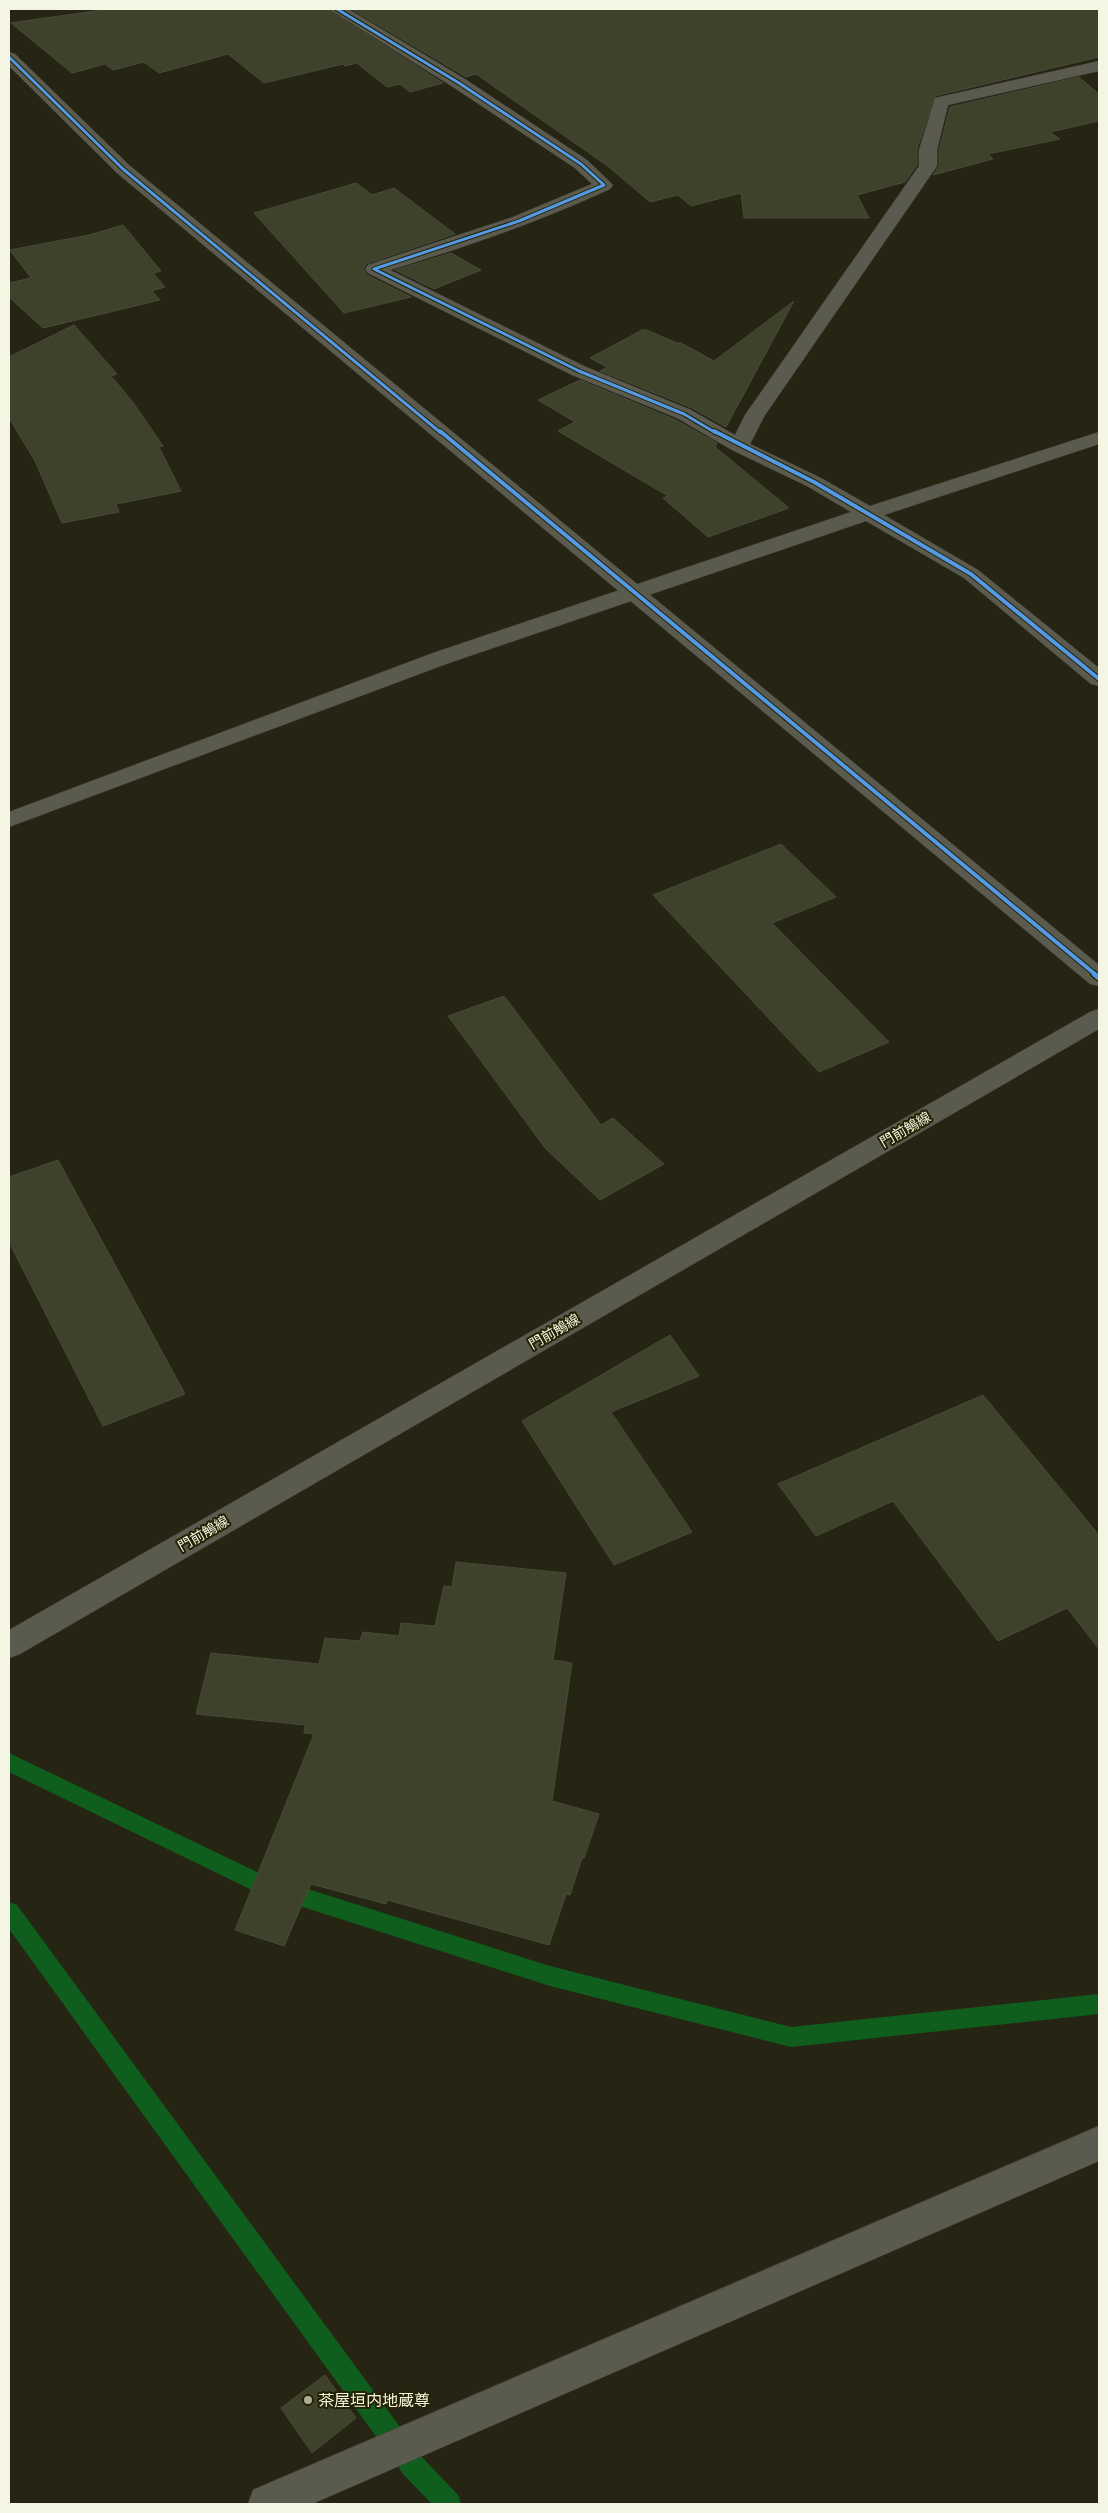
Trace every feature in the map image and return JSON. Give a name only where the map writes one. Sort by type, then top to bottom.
[{"type":"street","points":[[337,9],[459,83],[581,164],[604,185],[555,209],[453,245],[374,269],[579,371],[684,414],[739,446],[814,482],[869,513],[971,574],[1099,679]]},
{"type":"street","points":[[9,57],[123,169],[632,593],[1099,978]]},
{"type":"street","points":[[739,446],[756,415],[928,166],[928,150],[941,102],[1099,66]]},
{"type":"street","points":[[9,820],[441,658],[869,513],[1099,438]]},
{"type":"street","name":"門前鵤線","points":[[9,1645],[1099,1018]]},
{"type":"street","points":[[293,2499],[1099,2143]]},
{"type":"building","points":[[109,9],[327,9],[443,83],[410,92],[400,84],[387,87],[357,63],[345,66],[343,64],[264,83],[228,54],[159,73],[144,62],[113,70],[105,64],[72,73],[11,23]]},
{"type":"building","points":[[351,9],[1099,9],[1099,57],[935,96],[917,149],[917,165],[905,182],[857,195],[869,218],[744,218],[741,193],[691,206],[678,195],[650,202],[609,167],[476,74],[466,77]]},
{"type":"building","points":[[1079,77],[1099,94],[1099,121],[1050,132],[1060,139],[988,154],[993,159],[933,175],[939,166],[939,150],[950,107]]},
{"type":"building","points":[[356,183],[372,195],[394,188],[455,234],[366,264],[363,269],[367,275],[411,297],[344,313],[254,213]]},
{"type":"building","points":[[123,225],[161,271],[153,273],[165,287],[152,291],[160,300],[43,328],[9,297],[9,283],[31,278],[10,250],[89,235]]},
{"type":"building","points":[[451,253],[481,270],[434,289],[395,270]]},
{"type":"building","points":[[794,301],[726,427],[692,408],[600,371],[607,367],[590,358],[642,330],[647,330],[681,343],[714,361]]},
{"type":"building","points":[[74,325],[117,374],[111,376],[132,401],[163,446],[159,447],[181,491],[116,504],[119,512],[62,523],[35,461],[9,418],[9,357]]},
{"type":"building","points":[[580,380],[676,420],[717,443],[715,447],[789,508],[708,537],[663,498],[668,496],[558,431],[575,422],[538,400]]},
{"type":"building","points":[[781,844],[836,897],[772,923],[889,1042],[819,1072],[653,895]]},
{"type":"building","points":[[504,996],[601,1125],[613,1118],[664,1164],[600,1200],[545,1148],[448,1016]]},
{"type":"building","points":[[58,1160],[185,1394],[103,1426],[9,1242],[9,1177]]},
{"type":"building","points":[[670,1335],[699,1376],[611,1412],[692,1532],[614,1565],[522,1421]]},
{"type":"building","points":[[983,1395],[1099,1535],[1099,1649],[1067,1608],[998,1641],[893,1501],[816,1536],[778,1484]]},
{"type":"building","points":[[456,1562],[566,1573],[553,1660],[572,1663],[552,1801],[599,1814],[570,1895],[566,1894],[549,1945],[387,1900],[386,1904],[311,1884],[284,1946],[235,1930],[314,1734],[304,1733],[305,1725],[196,1714],[211,1653],[319,1664],[325,1638],[360,1641],[363,1632],[399,1636],[401,1623],[435,1626],[444,1586],[452,1587]]},
{"type":"building","points":[[325,2375],[356,2418],[312,2453],[281,2408]]},
{"type":"waterway","points":[[9,1762],[256,1882],[550,1976],[791,2037],[1099,2004]]},
{"type":"waterway","points":[[9,1912],[413,2466],[449,2504]]},
{"type":"cycle path","points":[[337,9],[459,83],[581,164],[604,185],[519,221],[374,269],[579,371],[684,414],[739,446],[814,482],[971,574],[1099,679]]},
{"type":"cycle path","points":[[9,57],[123,169],[1099,978]]},
{"type":"place","name":"茶屋垣内地蔵尊","points":[[308,2400]]}]
